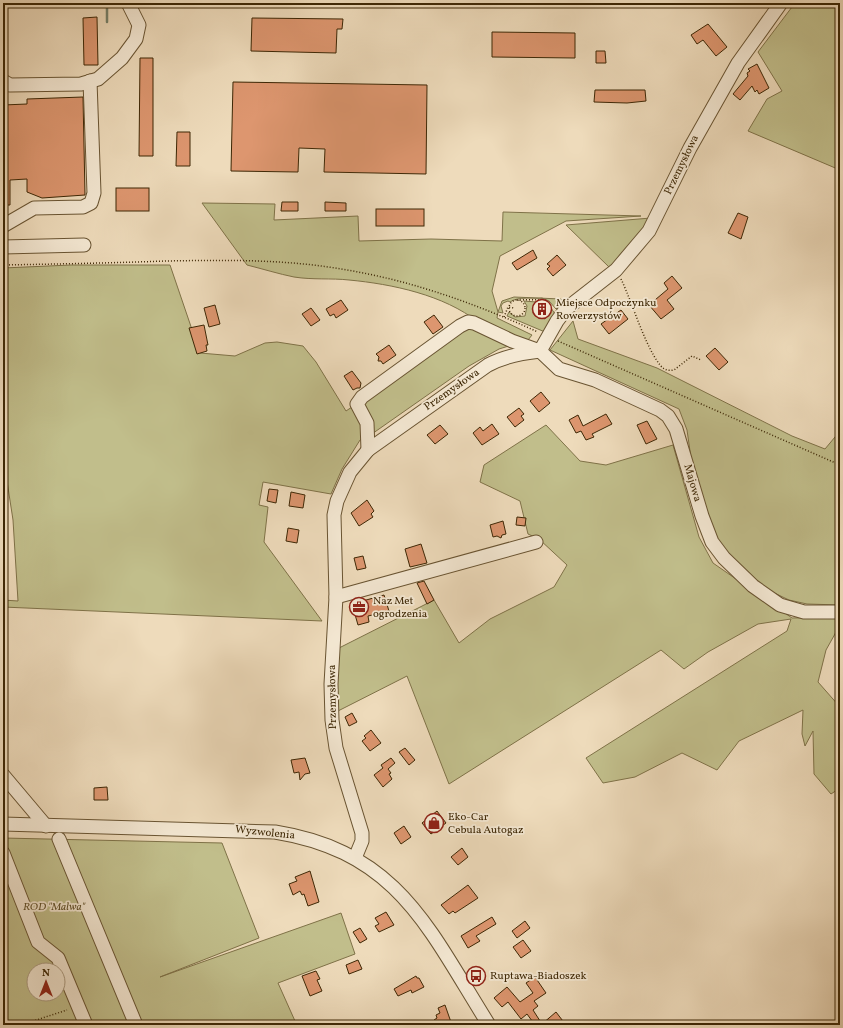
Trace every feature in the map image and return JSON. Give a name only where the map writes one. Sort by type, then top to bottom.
[{"type":"street","points":[[3,81],[10,85],[82,84],[98,79],[122,58],[136,39],[139,25],[128,3]]},
{"type":"street","name":"Przemysłowa","points":[[355,858],[362,841],[362,833],[336,748],[332,720],[331,684],[336,597],[334,530],[337,501],[350,472],[368,450],[488,365],[501,358],[540,351],[557,321],[566,309],[616,270],[649,231],[690,148],[738,63],[781,3]]},
{"type":"street","points":[[3,226],[34,208],[82,208],[91,203],[94,193],[90,81]]},
{"type":"street","points":[[3,246],[84,245]]},
{"type":"street","points":[[368,450],[367,423],[357,404],[362,398],[468,322],[474,323],[512,341],[540,351]]},
{"type":"street","name":"Majowa","points":[[540,351],[559,369],[595,380],[650,404],[668,416],[676,429],[700,510],[712,542],[737,572],[768,598],[780,605],[804,612],[840,612]]},
{"type":"street","points":[[336,597],[536,542]]},
{"type":"street","points":[[3,775],[46,826]]},
{"type":"street","name":"Wyzwolenia","points":[[3,824],[275,832],[295,835],[322,843],[355,858],[388,881],[416,911],[489,1025]]},
{"type":"street","points":[[59,839],[136,1025]]},
{"type":"street","points":[[3,853],[38,942],[58,958],[86,1025]]},
{"type":"path","points":[[3,265],[233,260],[312,265],[353,271],[404,282],[447,295],[504,317],[840,465]]},
{"type":"path","points":[[616,270],[660,365],[664,369],[674,370],[692,356],[701,360]]},
{"type":"path","points":[[504,317],[512,302],[517,300],[542,301],[545,302],[549,306],[549,312],[544,316],[539,316],[535,313],[534,307],[538,302],[542,301]]},
{"type":"path","points":[[510,307],[511,313],[516,316],[523,314],[525,309],[523,302],[517,300]]},
{"type":"path","points":[[510,307],[514,308]]},
{"type":"path","points":[[539,316],[540,312]]},
{"type":"path","points":[[21,1025],[78,1006]]},
{"type":"green space","points":[[795,3],[840,3],[840,170],[748,131],[767,99],[782,91],[758,52]]},
{"type":"green space","points":[[202,203],[275,204],[274,220],[358,216],[359,241],[431,239],[502,241],[503,212],[641,216],[566,221],[500,256],[492,291],[498,312],[497,318],[532,335],[528,340],[499,349],[469,366],[369,436],[360,440],[342,469],[331,494],[263,482],[259,505],[268,507],[264,542],[322,621],[3,607],[3,600],[18,601],[13,520],[7,481],[3,482],[3,268],[71,265],[170,265],[200,353],[235,356],[265,343],[277,342],[303,346],[316,362],[346,411],[478,322],[450,305],[417,292],[383,284],[349,280],[294,277],[247,265]]},
{"type":"green space","points":[[651,218],[635,241],[609,267],[566,225]]},
{"type":"green space","points":[[514,297],[540,298],[522,298],[510,302],[508,301],[503,303],[501,306],[503,313],[498,312],[502,301]]},
{"type":"green space","points":[[542,298],[561,299],[562,303],[556,309],[549,301]]},
{"type":"green space","points":[[524,301],[536,302],[533,307],[533,313],[535,316],[545,319],[551,308],[555,314],[545,332],[507,316],[509,312],[515,317],[525,316],[527,306]]},
{"type":"green space","points":[[573,321],[578,339],[657,368],[792,436],[825,449],[840,431],[840,605],[807,604],[789,600],[764,588],[717,545],[695,486],[687,430],[679,409],[550,350]]},
{"type":"green space","points":[[546,425],[580,461],[606,465],[673,445],[699,537],[713,563],[792,618],[840,617],[840,625],[826,650],[818,682],[840,707],[840,788],[831,794],[814,774],[813,731],[805,746],[802,734],[803,710],[739,741],[717,770],[682,753],[635,777],[603,783],[586,758],[787,631],[791,619],[758,624],[708,652],[684,669],[661,650],[449,784],[407,676],[336,712],[339,648],[434,600],[459,643],[490,619],[554,587],[567,565],[539,539],[528,534],[520,501],[480,482],[484,465]]},
{"type":"green space","name":"ROD \"Malwa\"","points":[[3,838],[222,843],[259,938],[160,977],[341,913],[355,954],[278,983],[295,1021],[280,1025],[3,1025]]},
{"type":"building","points":[[97,17],[98,65],[84,65],[83,18]]},
{"type":"building","points":[[252,18],[343,19],[342,29],[337,29],[336,53],[251,51]]},
{"type":"building","points":[[708,24],[727,47],[716,56],[703,40],[697,44],[691,35]]},
{"type":"building","points":[[492,32],[575,33],[575,58],[492,57]]},
{"type":"building","points":[[596,51],[605,51],[606,63],[596,63]]},
{"type":"building","points":[[140,58],[153,58],[153,156],[139,156]]},
{"type":"building","points":[[757,64],[769,88],[759,94],[757,90],[755,92],[752,86],[740,100],[733,94],[748,76],[747,73],[750,71],[748,69]]},
{"type":"building","points":[[233,82],[427,85],[426,174],[324,172],[325,149],[299,148],[298,172],[231,171]]},
{"type":"building","points":[[595,90],[645,90],[646,101],[627,103],[594,102]]},
{"type":"building","points":[[83,97],[85,195],[42,198],[27,192],[27,179],[10,180],[10,205],[3,205],[3,105],[27,104],[27,99]]},
{"type":"building","points":[[177,132],[190,132],[190,166],[176,166]]},
{"type":"building","points":[[116,188],[149,188],[149,211],[116,211]]},
{"type":"building","points":[[282,202],[298,202],[298,211],[281,211]]},
{"type":"building","points":[[325,202],[346,203],[346,211],[325,211]]},
{"type":"building","points":[[376,209],[424,209],[424,226],[376,226]]},
{"type":"building","points":[[738,213],[748,217],[741,239],[728,233]]},
{"type":"building","points":[[533,250],[537,258],[517,270],[512,263]]},
{"type":"building","points":[[557,255],[566,265],[553,276],[547,269],[550,266],[547,264]]},
{"type":"building","points":[[672,276],[682,288],[667,300],[674,309],[661,319],[649,305],[668,289],[664,283]]},
{"type":"building","points":[[341,300],[348,310],[336,318],[334,314],[330,316],[326,309]]},
{"type":"building","points":[[215,305],[220,324],[209,327],[204,308]]},
{"type":"building","points":[[311,308],[320,320],[311,326],[302,314]]},
{"type":"building","points":[[621,310],[628,319],[609,334],[601,324]]},
{"type":"building","points":[[434,315],[443,327],[433,334],[424,322]]},
{"type":"building","points":[[204,325],[208,345],[206,345],[207,351],[197,354],[189,328]]},
{"type":"building","points":[[389,345],[396,355],[383,364],[381,361],[378,361],[379,357],[376,354]]},
{"type":"building","points":[[715,348],[728,362],[719,370],[706,356]]},
{"type":"building","points":[[352,371],[361,383],[360,388],[353,390],[344,376]]},
{"type":"building","points":[[541,392],[550,403],[539,412],[530,401]]},
{"type":"building","points":[[519,408],[524,414],[521,416],[524,420],[515,427],[507,417]]},
{"type":"building","points":[[606,414],[612,424],[592,434],[594,437],[586,440],[581,431],[576,433],[569,420],[578,415],[583,426]]},
{"type":"building","points":[[647,421],[657,439],[646,444],[637,425]]},
{"type":"building","points":[[492,424],[499,434],[482,445],[473,433],[480,427],[483,431]]},
{"type":"building","points":[[440,425],[448,434],[435,444],[427,435]]},
{"type":"building","points":[[269,489],[278,490],[276,503],[267,501]]},
{"type":"building","points":[[291,492],[305,495],[303,508],[289,506]]},
{"type":"building","points":[[367,500],[374,511],[371,514],[373,517],[359,526],[351,513]]},
{"type":"building","points":[[517,517],[526,518],[525,526],[516,525]]},
{"type":"building","points":[[503,521],[506,534],[502,535],[501,538],[497,536],[493,537],[490,525]]},
{"type":"building","points":[[288,528],[299,530],[297,543],[286,541]]},
{"type":"building","points":[[421,544],[427,563],[410,567],[405,549]]},
{"type":"building","points":[[363,556],[366,568],[357,570],[354,558]]},
{"type":"building","points":[[424,581],[434,600],[427,604],[417,583]]},
{"type":"building","points":[[384,595],[389,611],[368,616],[369,622],[358,625],[352,604]]},
{"type":"building","points":[[352,713],[357,722],[349,726],[345,717]]},
{"type":"building","points":[[371,730],[381,743],[370,751],[362,741],[366,738],[364,736]]},
{"type":"building","points":[[405,748],[415,760],[409,765],[399,752]]},
{"type":"building","points":[[305,758],[310,773],[305,774],[300,780],[299,772],[294,773],[291,760]]},
{"type":"building","points":[[391,758],[395,763],[388,769],[391,773],[389,774],[392,779],[383,787],[374,775],[383,768],[381,765]]},
{"type":"building","points":[[107,787],[108,800],[94,800],[94,788]]},
{"type":"building","name":"Eko-Car Cebula Autogaz","points":[[437,811],[446,823],[431,834],[422,823]]},
{"type":"building","points":[[404,826],[411,837],[401,844],[394,833]]},
{"type":"building","points":[[462,848],[468,857],[458,865],[451,857]]},
{"type":"building","points":[[310,871],[319,902],[308,906],[304,894],[302,895],[300,891],[293,895],[289,884],[297,881],[295,877]]},
{"type":"building","points":[[468,885],[478,898],[455,913],[453,911],[449,914],[441,905]]},
{"type":"building","points":[[386,912],[394,925],[379,932],[375,926],[379,924],[375,918]]},
{"type":"building","points":[[492,917],[496,924],[476,936],[480,941],[468,948],[461,936]]},
{"type":"building","points":[[525,921],[530,928],[517,938],[512,931]]},
{"type":"building","points":[[360,928],[367,939],[360,943],[353,932]]},
{"type":"building","points":[[523,940],[531,951],[521,958],[513,947]]},
{"type":"building","points":[[358,960],[362,969],[349,974],[346,965]]},
{"type":"building","points":[[316,971],[320,979],[317,980],[322,991],[310,996],[302,976]]},
{"type":"building","points":[[416,976],[419,978],[424,987],[412,993],[411,990],[398,996],[394,989]]},
{"type":"building","points":[[535,977],[546,993],[534,1001],[538,1006],[533,1010],[542,1024],[556,1012],[566,1025],[535,1025],[527,1014],[521,1019],[508,1002],[502,1007],[494,998],[507,987],[520,1002],[533,993],[526,983]]},
{"type":"building","points":[[445,1005],[452,1025],[436,1025],[434,1020],[437,1018],[436,1015],[440,1013],[438,1008]]},
{"type":"waterway","points":[[107,3],[107,22]]},
{"type":"place","name":"Miejsce Odpoczynku Rowerzystów","points":[[542,309]]},
{"type":"place","name":"Naz Met ogrodzenia","points":[[359,607]]},
{"type":"place","name":"Eko-Car Cebula Autogaz","points":[[434,823]]},
{"type":"place","name":"Ruptawa-Biadoszek","points":[[476,976]]}]
